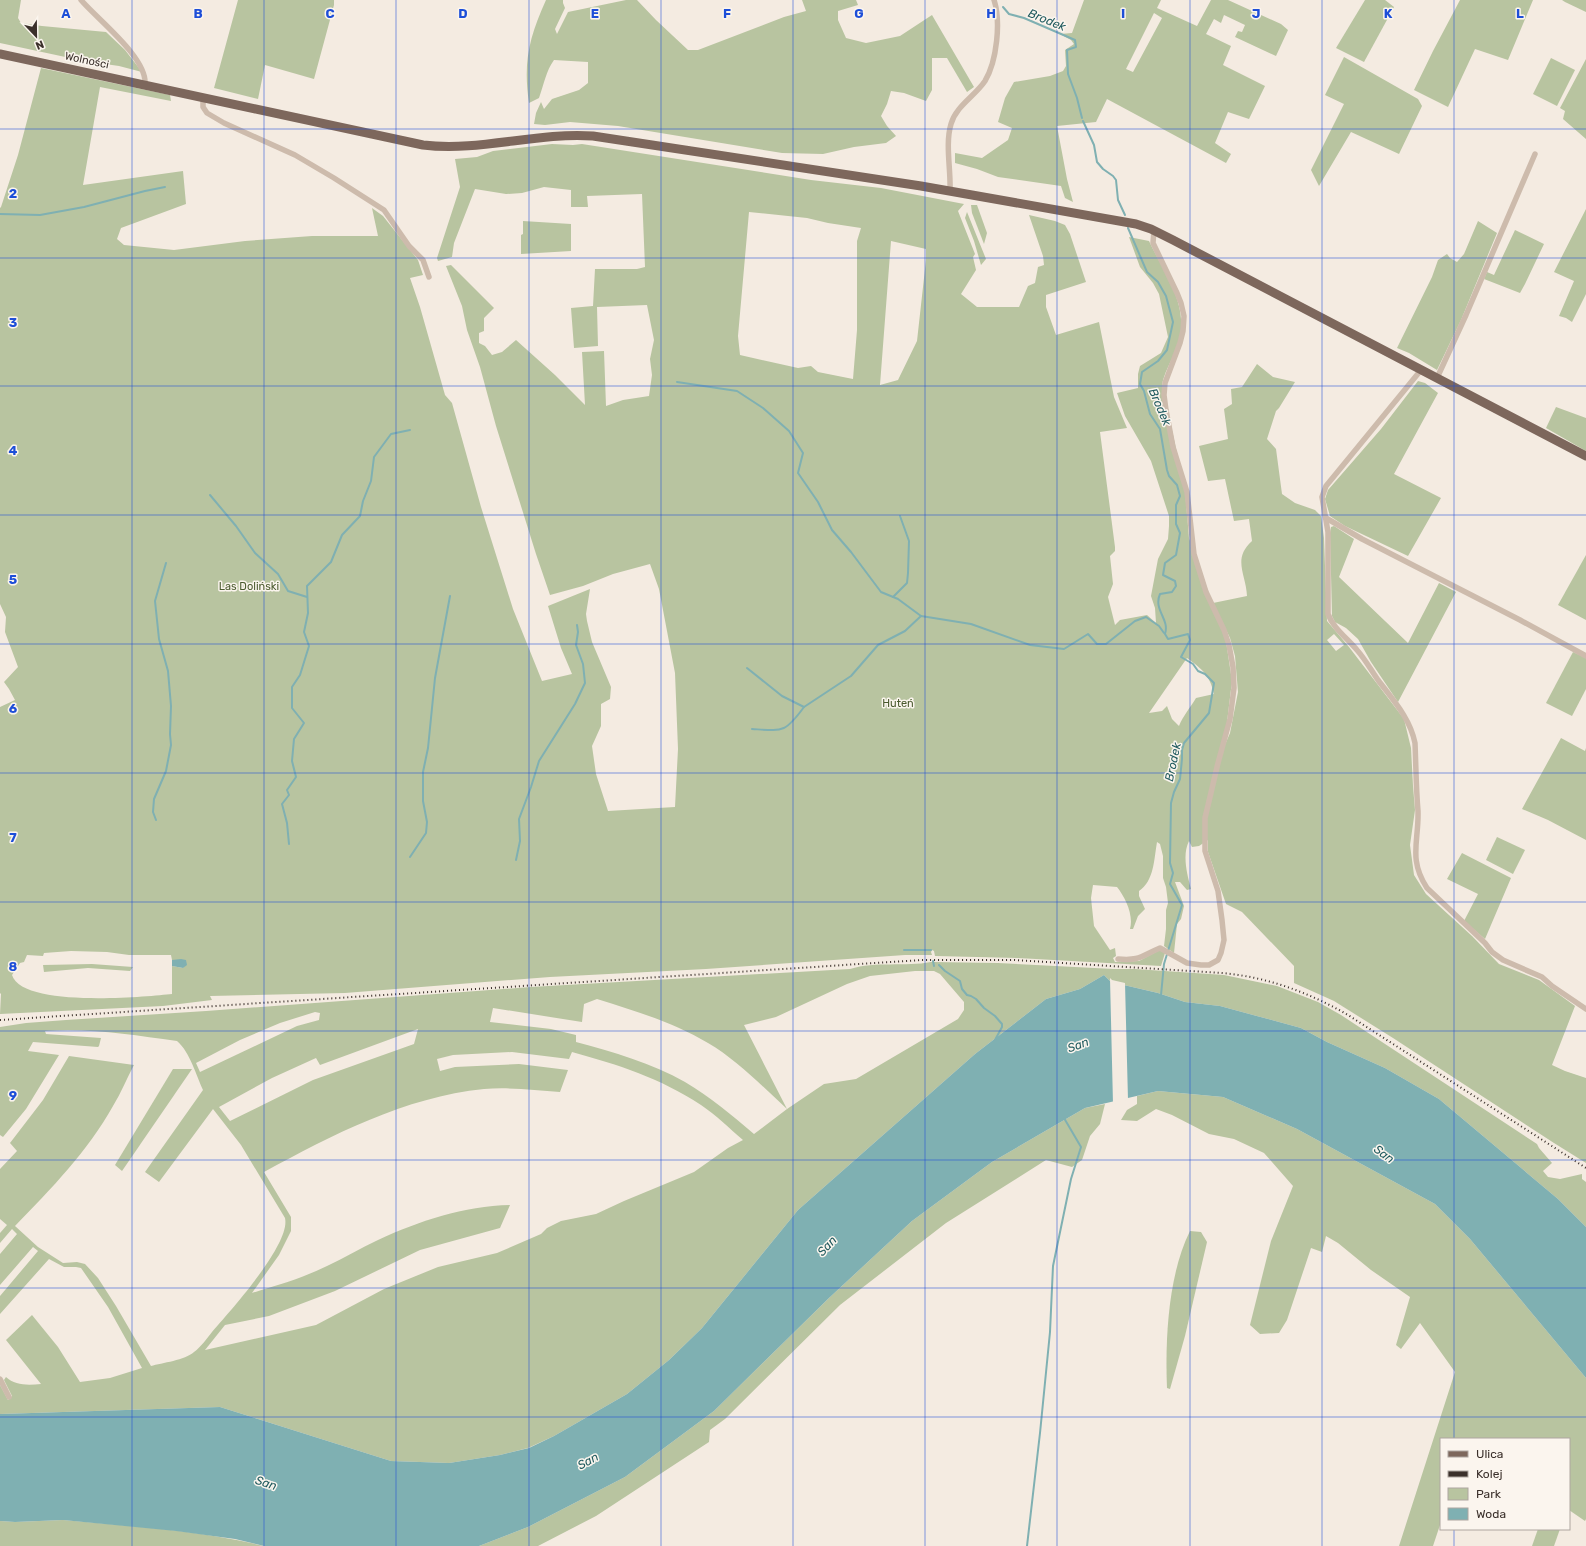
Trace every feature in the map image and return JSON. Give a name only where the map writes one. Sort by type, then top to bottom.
[{"type":"main road","name":"Wolności","points":[[0,54],[423,145],[453,147],[555,136],[589,136],[950,191],[1142,226],[1154,230],[1586,456]]},
{"type":"street","points":[[81,0],[122,41],[145,74],[145,85]]},
{"type":"street","points":[[950,191],[949,134],[951,123],[958,111],[984,81],[990,69],[996,41],[997,20],[994,0]]},
{"type":"street","points":[[203,98],[203,107],[207,114],[295,155],[384,210],[409,246],[423,260],[429,277]]},
{"type":"street","points":[[1436,378],[1466,315],[1535,154]]},
{"type":"street","points":[[1118,959],[1130,960],[1141,958],[1160,948],[1187,963],[1201,966],[1209,965],[1218,960],[1224,940],[1218,891],[1205,851],[1205,818],[1230,719],[1234,688],[1233,667],[1227,637],[1206,592],[1194,554],[1187,492],[1174,452],[1166,410],[1164,395],[1165,383],[1180,343],[1183,331],[1184,316],[1177,293],[1153,243],[1154,230]]},
{"type":"street","points":[[1421,370],[1326,486],[1322,497],[1326,518],[1328,548],[1328,614],[1331,621],[1358,651],[1403,712],[1413,732],[1415,743],[1418,811],[1415,859],[1420,877],[1433,894],[1485,943],[1492,952],[1514,966],[1534,972],[1586,1009]]},
{"type":"street","points":[[1326,518],[1362,539],[1514,617],[1586,656]]},
{"type":"street","points":[[0,1380],[10,1397]]},
{"type":"green space","points":[[0,0],[21,0],[18,18],[21,23],[106,32],[125,50],[142,72],[119,66],[84,61],[0,43]]},
{"type":"green space","points":[[238,0],[334,0],[334,5],[314,79],[265,65],[258,99],[214,88]]},
{"type":"green space","points":[[546,0],[563,0],[565,8],[555,29],[557,34],[568,12],[626,0],[637,0],[688,50],[698,50],[784,17],[806,11],[802,0],[856,0],[858,5],[838,11],[838,20],[846,38],[866,43],[900,36],[932,15],[974,87],[967,92],[947,58],[932,58],[932,90],[926,101],[904,93],[891,91],[881,116],[896,136],[886,143],[854,147],[823,154],[782,153],[618,126],[570,122],[545,125],[534,124],[536,113],[541,102],[544,109],[552,99],[579,90],[588,83],[588,62],[554,60],[547,73],[539,98],[529,103],[527,88],[527,62],[535,26]]},
{"type":"green space","points":[[1084,0],[1161,0],[1157,8],[1197,26],[1211,0],[1228,0],[1281,24],[1288,30],[1276,56],[1235,37],[1238,31],[1242,32],[1245,25],[1224,15],[1221,23],[1214,19],[1206,34],[1231,46],[1223,65],[1265,86],[1249,119],[1228,112],[1215,143],[1231,154],[1226,163],[1107,99],[1096,122],[1057,126],[1073,202],[1065,198],[1061,186],[998,177],[955,163],[955,153],[982,158],[1008,140],[1012,128],[998,122],[1005,98],[1014,82],[1050,76],[1063,71],[1066,66],[1065,50],[1074,44],[1071,40],[1060,34],[1072,33]],"holes":[[[1154,13],[1162,18],[1133,72],[1126,69]]]},
{"type":"green space","points":[[1365,0],[1385,0],[1394,7],[1364,62],[1336,48]]},
{"type":"green space","points":[[1460,0],[1533,0],[1508,60],[1475,49],[1448,107],[1414,90]]},
{"type":"green space","points":[[1562,0],[1586,0],[1586,12],[1565,2]]},
{"type":"green space","points":[[1344,57],[1418,99],[1422,106],[1399,154],[1351,132],[1319,186],[1311,170],[1344,104],[1325,95]]},
{"type":"green space","points":[[1551,58],[1575,70],[1557,106],[1533,94]]},
{"type":"green space","points":[[1586,59],[1586,139],[1563,119],[1565,111],[1560,108]]},
{"type":"green space","points":[[41,68],[170,95],[171,101],[100,87],[83,185],[183,171],[186,204],[121,228],[117,239],[124,245],[174,250],[245,241],[312,236],[378,236],[372,208],[383,216],[418,260],[423,275],[410,278],[420,307],[445,395],[452,403],[481,507],[513,609],[542,681],[572,674],[561,648],[548,606],[590,589],[586,614],[587,621],[592,642],[611,687],[610,699],[601,704],[601,726],[592,746],[596,774],[608,811],[675,807],[678,749],[675,673],[659,589],[650,564],[613,574],[583,586],[550,595],[496,426],[480,367],[467,330],[462,306],[446,266],[451,265],[494,308],[484,318],[484,331],[479,333],[479,343],[485,346],[492,355],[502,352],[516,340],[555,375],[585,405],[582,352],[604,351],[606,406],[623,400],[649,396],[652,375],[650,359],[654,340],[647,305],[597,307],[598,346],[574,348],[571,308],[593,306],[595,269],[637,269],[645,267],[642,194],[587,196],[588,207],[571,207],[571,190],[544,187],[522,193],[506,194],[475,189],[454,243],[452,257],[438,261],[437,258],[460,187],[455,159],[477,157],[493,151],[552,144],[582,144],[811,180],[881,188],[964,204],[958,211],[975,254],[973,257],[976,270],[961,294],[977,307],[1019,307],[1028,286],[1035,283],[1038,267],[1044,265],[1043,256],[1029,215],[1065,225],[1070,234],[1086,282],[1046,295],[1046,307],[1056,335],[1099,322],[1114,397],[1127,428],[1100,432],[1115,547],[1115,551],[1110,556],[1113,584],[1108,597],[1115,625],[1120,620],[1147,615],[1156,623],[1155,608],[1151,596],[1158,559],[1168,539],[1169,516],[1151,461],[1125,416],[1117,393],[1138,388],[1138,374],[1140,366],[1161,353],[1168,337],[1159,294],[1153,283],[1140,267],[1129,237],[1149,241],[1168,277],[1181,314],[1179,341],[1162,384],[1185,490],[1189,538],[1226,641],[1232,681],[1224,747],[1230,733],[1238,692],[1235,656],[1230,638],[1213,603],[1247,596],[1241,561],[1246,548],[1252,541],[1249,519],[1234,521],[1225,479],[1208,481],[1199,446],[1228,439],[1224,409],[1232,404],[1231,389],[1242,387],[1257,364],[1273,377],[1295,382],[1276,411],[1267,439],[1276,449],[1282,494],[1295,503],[1315,510],[1321,516],[1324,538],[1327,621],[1349,647],[1404,719],[1411,748],[1415,810],[1410,845],[1414,875],[1426,894],[1472,936],[1499,964],[1539,980],[1575,1006],[1552,1065],[1586,1078],[1586,1163],[1334,1001],[1294,983],[1294,966],[1242,912],[1226,904],[1208,852],[1208,840],[1199,846],[1192,847],[1189,841],[1187,846],[1186,865],[1191,889],[1187,890],[1180,882],[1175,882],[1184,906],[1181,919],[1177,924],[1174,953],[1164,946],[1166,910],[1168,903],[1163,878],[1163,856],[1160,844],[1157,842],[1154,863],[1148,882],[1139,891],[1139,896],[1145,909],[1138,916],[1133,929],[1130,929],[1131,918],[1128,906],[1117,887],[1093,885],[1091,898],[1094,926],[1110,950],[1115,948],[1116,956],[1113,958],[1115,962],[1139,961],[1160,950],[1165,953],[1161,966],[1018,958],[935,956],[934,951],[932,950],[932,955],[905,955],[706,969],[550,977],[345,993],[210,996],[212,1000],[163,1006],[0,1014],[0,707],[15,700],[4,682],[18,667],[5,632],[6,617],[0,604],[0,208],[18,155]],"holes":[[[749,212],[807,218],[861,228],[857,241],[857,330],[853,379],[818,372],[811,366],[798,368],[740,355],[738,336]],[[891,241],[926,249],[926,260],[917,341],[898,380],[880,385]],[[1334,634],[1344,645],[1336,651],[1327,640]],[[1187,658],[1205,673],[1214,694],[1196,698],[1179,726],[1172,719],[1167,706],[1162,711],[1149,713]],[[71,951],[107,952],[129,955],[171,955],[172,960],[186,960],[183,968],[172,966],[172,994],[137,997],[85,998],[37,992],[21,985],[12,975],[20,963],[24,962],[27,955],[43,956],[44,953]]]},
{"type":"green space","points":[[971,205],[977,205],[987,233],[984,244],[972,213]]},
{"type":"green space","points":[[1586,209],[1586,294],[1572,322],[1559,316],[1574,281],[1554,272]]},
{"type":"green space","points":[[967,212],[986,259],[981,265],[965,218]]},
{"type":"green space","points":[[523,221],[571,224],[571,251],[521,254]]},
{"type":"green space","points":[[1478,221],[1497,233],[1461,320],[1437,370],[1409,353],[1397,348],[1432,277],[1438,260],[1447,254],[1450,258],[1457,262],[1464,254]]},
{"type":"green space","points":[[1515,230],[1544,244],[1520,293],[1484,279],[1487,272],[1494,275]]},
{"type":"green space","points":[[1418,381],[1425,383],[1438,393],[1394,474],[1441,498],[1408,556],[1345,526],[1330,516],[1325,499],[1328,490],[1381,429]]},
{"type":"green space","points":[[1556,407],[1586,418],[1586,451],[1546,428]]},
{"type":"green space","points":[[1334,526],[1354,539],[1339,577],[1408,643],[1439,583],[1456,592],[1398,702],[1371,662],[1358,639],[1346,628],[1335,622],[1332,616],[1330,533],[1331,527]]},
{"type":"green space","points":[[1586,555],[1586,620],[1558,605]]},
{"type":"green space","points":[[1573,652],[1586,658],[1586,689],[1572,716],[1546,703]]},
{"type":"green space","points":[[1561,738],[1585,751],[1586,748],[1586,840],[1548,820],[1522,809]]},
{"type":"green space","points":[[1497,837],[1525,850],[1513,874],[1486,860]]},
{"type":"green space","points":[[1462,853],[1511,878],[1485,939],[1464,921],[1478,894],[1447,879]]},
{"type":"green space","points":[[921,963],[998,963],[1135,969],[1224,975],[1277,986],[1318,1002],[1341,1015],[1537,1144],[1552,1163],[1543,1171],[1548,1177],[1560,1179],[1582,1174],[1582,1179],[1586,1182],[1586,1227],[1558,1199],[1439,1099],[1385,1068],[1327,1042],[1301,1028],[1220,1006],[1185,1002],[1158,993],[1111,982],[1104,975],[1080,989],[1046,999],[975,1054],[798,1210],[702,1328],[669,1360],[627,1394],[554,1436],[528,1448],[500,1455],[449,1463],[391,1461],[220,1407],[0,1414],[0,1385],[8,1400],[12,1396],[4,1380],[6,1377],[14,1382],[27,1385],[41,1384],[6,1340],[32,1315],[58,1347],[80,1382],[110,1378],[142,1368],[108,1307],[81,1268],[64,1267],[49,1259],[0,1314],[0,1296],[38,1251],[33,1247],[0,1285],[0,1254],[17,1234],[12,1229],[0,1243],[0,1233],[7,1225],[0,1219],[0,1169],[17,1151],[10,1143],[43,1100],[69,1056],[134,1065],[116,1101],[92,1139],[55,1184],[15,1226],[38,1247],[63,1263],[77,1262],[85,1264],[98,1278],[151,1366],[190,1355],[201,1345],[258,1277],[279,1244],[284,1230],[285,1218],[241,1145],[213,1109],[159,1182],[145,1172],[203,1090],[186,1051],[177,1041],[96,1031],[45,1031],[46,1034],[101,1038],[98,1047],[33,1042],[28,1051],[59,1055],[26,1109],[3,1137],[0,1135],[0,1027],[26,1023],[531,987],[850,969],[870,965]],"holes":[[[915,971],[934,971],[940,974],[964,1002],[964,1010],[958,1019],[856,1079],[824,1084],[787,1109],[744,1025],[776,1017],[847,984],[870,976]],[[597,999],[654,1018],[681,1029],[708,1043],[729,1057],[787,1109],[754,1134],[712,1100],[672,1075],[632,1059],[576,1042],[576,1035],[551,1029],[490,1022],[493,1008],[582,1022],[584,1004]],[[315,1012],[320,1013],[319,1020],[297,1026],[200,1072],[196,1063],[240,1040],[280,1023]],[[418,1029],[414,1044],[313,1080],[230,1121],[219,1107],[272,1078],[316,1058],[320,1065]],[[512,1052],[569,1059],[572,1052],[623,1067],[670,1087],[707,1109],[743,1140],[728,1148],[694,1172],[596,1214],[561,1221],[547,1228],[541,1234],[497,1253],[438,1267],[384,1289],[316,1325],[205,1350],[225,1325],[269,1316],[335,1291],[420,1250],[500,1228],[510,1205],[476,1208],[442,1216],[394,1233],[309,1274],[252,1293],[279,1255],[291,1231],[291,1217],[264,1172],[343,1132],[398,1109],[426,1100],[455,1093],[493,1088],[560,1092],[568,1070],[519,1064],[455,1067],[440,1071],[437,1059],[453,1055]]]},
{"type":"green space","points":[[92,964],[133,967],[130,971],[88,968],[44,972],[43,965]]},
{"type":"green space","points":[[173,1069],[192,1069],[122,1171],[115,1165]]},
{"type":"green space","points":[[1158,1091],[1223,1097],[1297,1129],[1435,1204],[1470,1239],[1586,1378],[1585,1521],[1570,1511],[1570,1438],[1440,1438],[1440,1525],[1433,1546],[1399,1546],[1455,1372],[1420,1323],[1401,1349],[1396,1345],[1410,1297],[1371,1270],[1338,1243],[1326,1236],[1322,1252],[1311,1248],[1287,1320],[1279,1333],[1260,1334],[1250,1325],[1271,1241],[1293,1186],[1264,1153],[1234,1139],[1209,1134],[1172,1115],[1156,1109],[1137,1121],[1121,1120],[1127,1110],[1137,1104],[1137,1096]]},
{"type":"green space","points":[[1105,1104],[1100,1124],[1090,1136],[1082,1160],[1072,1167],[1046,1160],[946,1223],[840,1305],[725,1419],[710,1430],[709,1442],[596,1516],[538,1546],[479,1546],[528,1527],[625,1477],[714,1411],[829,1298],[912,1221],[992,1162],[1085,1108]]},
{"type":"green space","points":[[1190,1231],[1201,1232],[1207,1242],[1185,1336],[1170,1389],[1167,1388],[1167,1349],[1170,1308],[1177,1267]]},
{"type":"green space","points":[[63,1520],[189,1532],[264,1546],[0,1546],[0,1521],[15,1522]]},
{"type":"green space","points":[[1538,1530],[1560,1530],[1554,1546],[1532,1546]]},
{"type":"water","points":[[172,960],[186,960],[187,965],[183,968],[172,966]]},
{"type":"water","name":"San","points":[[1104,975],[1111,982],[1158,993],[1185,1002],[1220,1006],[1301,1028],[1327,1042],[1385,1068],[1439,1099],[1558,1199],[1586,1227],[1586,1378],[1470,1239],[1435,1204],[1297,1129],[1223,1097],[1158,1091],[1085,1108],[992,1162],[912,1221],[829,1298],[714,1411],[625,1477],[528,1527],[479,1546],[264,1546],[235,1539],[176,1531],[63,1520],[15,1522],[0,1521],[0,1414],[220,1407],[391,1461],[449,1463],[500,1455],[529,1448],[554,1436],[627,1394],[669,1360],[702,1328],[798,1210],[975,1054],[1046,999],[1080,989]]},
{"type":"pier","points":[[1110,978],[1112,980],[1125,983],[1128,1100],[1113,1104]]},
{"type":"waterway","name":"Brodek","points":[[1003,7],[1009,14],[1024,18],[1075,40],[1076,47],[1067,50],[1068,74],[1077,98],[1082,118]]},
{"type":"waterway","name":"Brodek","points":[[1083,121],[1094,145],[1097,162],[1116,180],[1118,200],[1125,215]]},
{"type":"waterway","points":[[0,214],[40,215],[84,207],[165,187]]},
{"type":"waterway","name":"Brodek","points":[[1128,228],[1147,272],[1158,282],[1166,296],[1173,322],[1167,350],[1158,361],[1142,372],[1140,384],[1144,391],[1150,414],[1160,429],[1167,470],[1169,476],[1177,485],[1180,496],[1176,505],[1176,524],[1180,533],[1176,555],[1165,563],[1163,575],[1175,581],[1176,586],[1172,592],[1160,594],[1158,600],[1165,624],[1165,634],[1168,639],[1188,634],[1190,640],[1181,657],[1193,664],[1198,671],[1205,674],[1214,683],[1209,713],[1184,743],[1182,750],[1180,779],[1171,803],[1170,863],[1173,873],[1170,884],[1182,905],[1164,964],[1161,995]]},
{"type":"waterway","points":[[677,382],[737,391],[763,408],[789,431],[803,453],[798,473],[818,502],[832,530],[851,552],[881,592],[898,599],[921,616],[971,624],[1030,645],[1064,649],[1088,634],[1097,644],[1106,644],[1135,621],[1146,617],[1159,626],[1164,633]]},
{"type":"waterway","points":[[289,844],[287,823],[282,804],[289,795],[287,790],[296,777],[292,761],[294,739],[304,723],[292,708],[292,687],[300,675],[309,646],[304,632],[308,613],[307,586],[331,562],[342,535],[360,516],[363,501],[371,481],[374,457],[391,434],[410,430]]},
{"type":"waterway","points":[[210,495],[236,526],[255,553],[278,574],[288,591],[307,597]]},
{"type":"waterway","points":[[893,597],[907,583],[908,573],[909,541],[900,516]]},
{"type":"waterway","points":[[156,820],[153,812],[154,799],[166,771],[171,745],[171,706],[168,671],[159,639],[155,601],[166,563]]},
{"type":"waterway","points":[[410,857],[426,833],[427,822],[423,801],[423,772],[428,748],[435,678],[450,596]]},
{"type":"waterway","points":[[747,668],[782,696],[804,707],[851,676],[878,645],[905,631],[921,616]]},
{"type":"waterway","points":[[516,860],[520,841],[519,819],[539,761],[575,704],[585,683],[583,664],[576,645],[578,632],[577,625]]},
{"type":"waterway","points":[[752,729],[777,730],[787,726],[804,707]]},
{"type":"waterway","points":[[904,950],[931,950]]},
{"type":"waterway","points":[[933,961],[934,966]]},
{"type":"waterway","points":[[939,965],[960,981],[962,989],[967,995],[976,999],[1002,1024],[1002,1027],[995,1040]]},
{"type":"waterway","points":[[1027,1546],[1050,1332],[1053,1266],[1071,1179],[1081,1147],[1064,1118]]},
{"type":"railway","points":[[0,1020],[921,960],[1015,960],[1222,973],[1255,978],[1287,987],[1318,999],[1348,1015],[1586,1168]]},
{"type":"park label","name":"Las Doliński","points":[[249,586]]},
{"type":"park label","name":"Huteń","points":[[898,703]]}]
